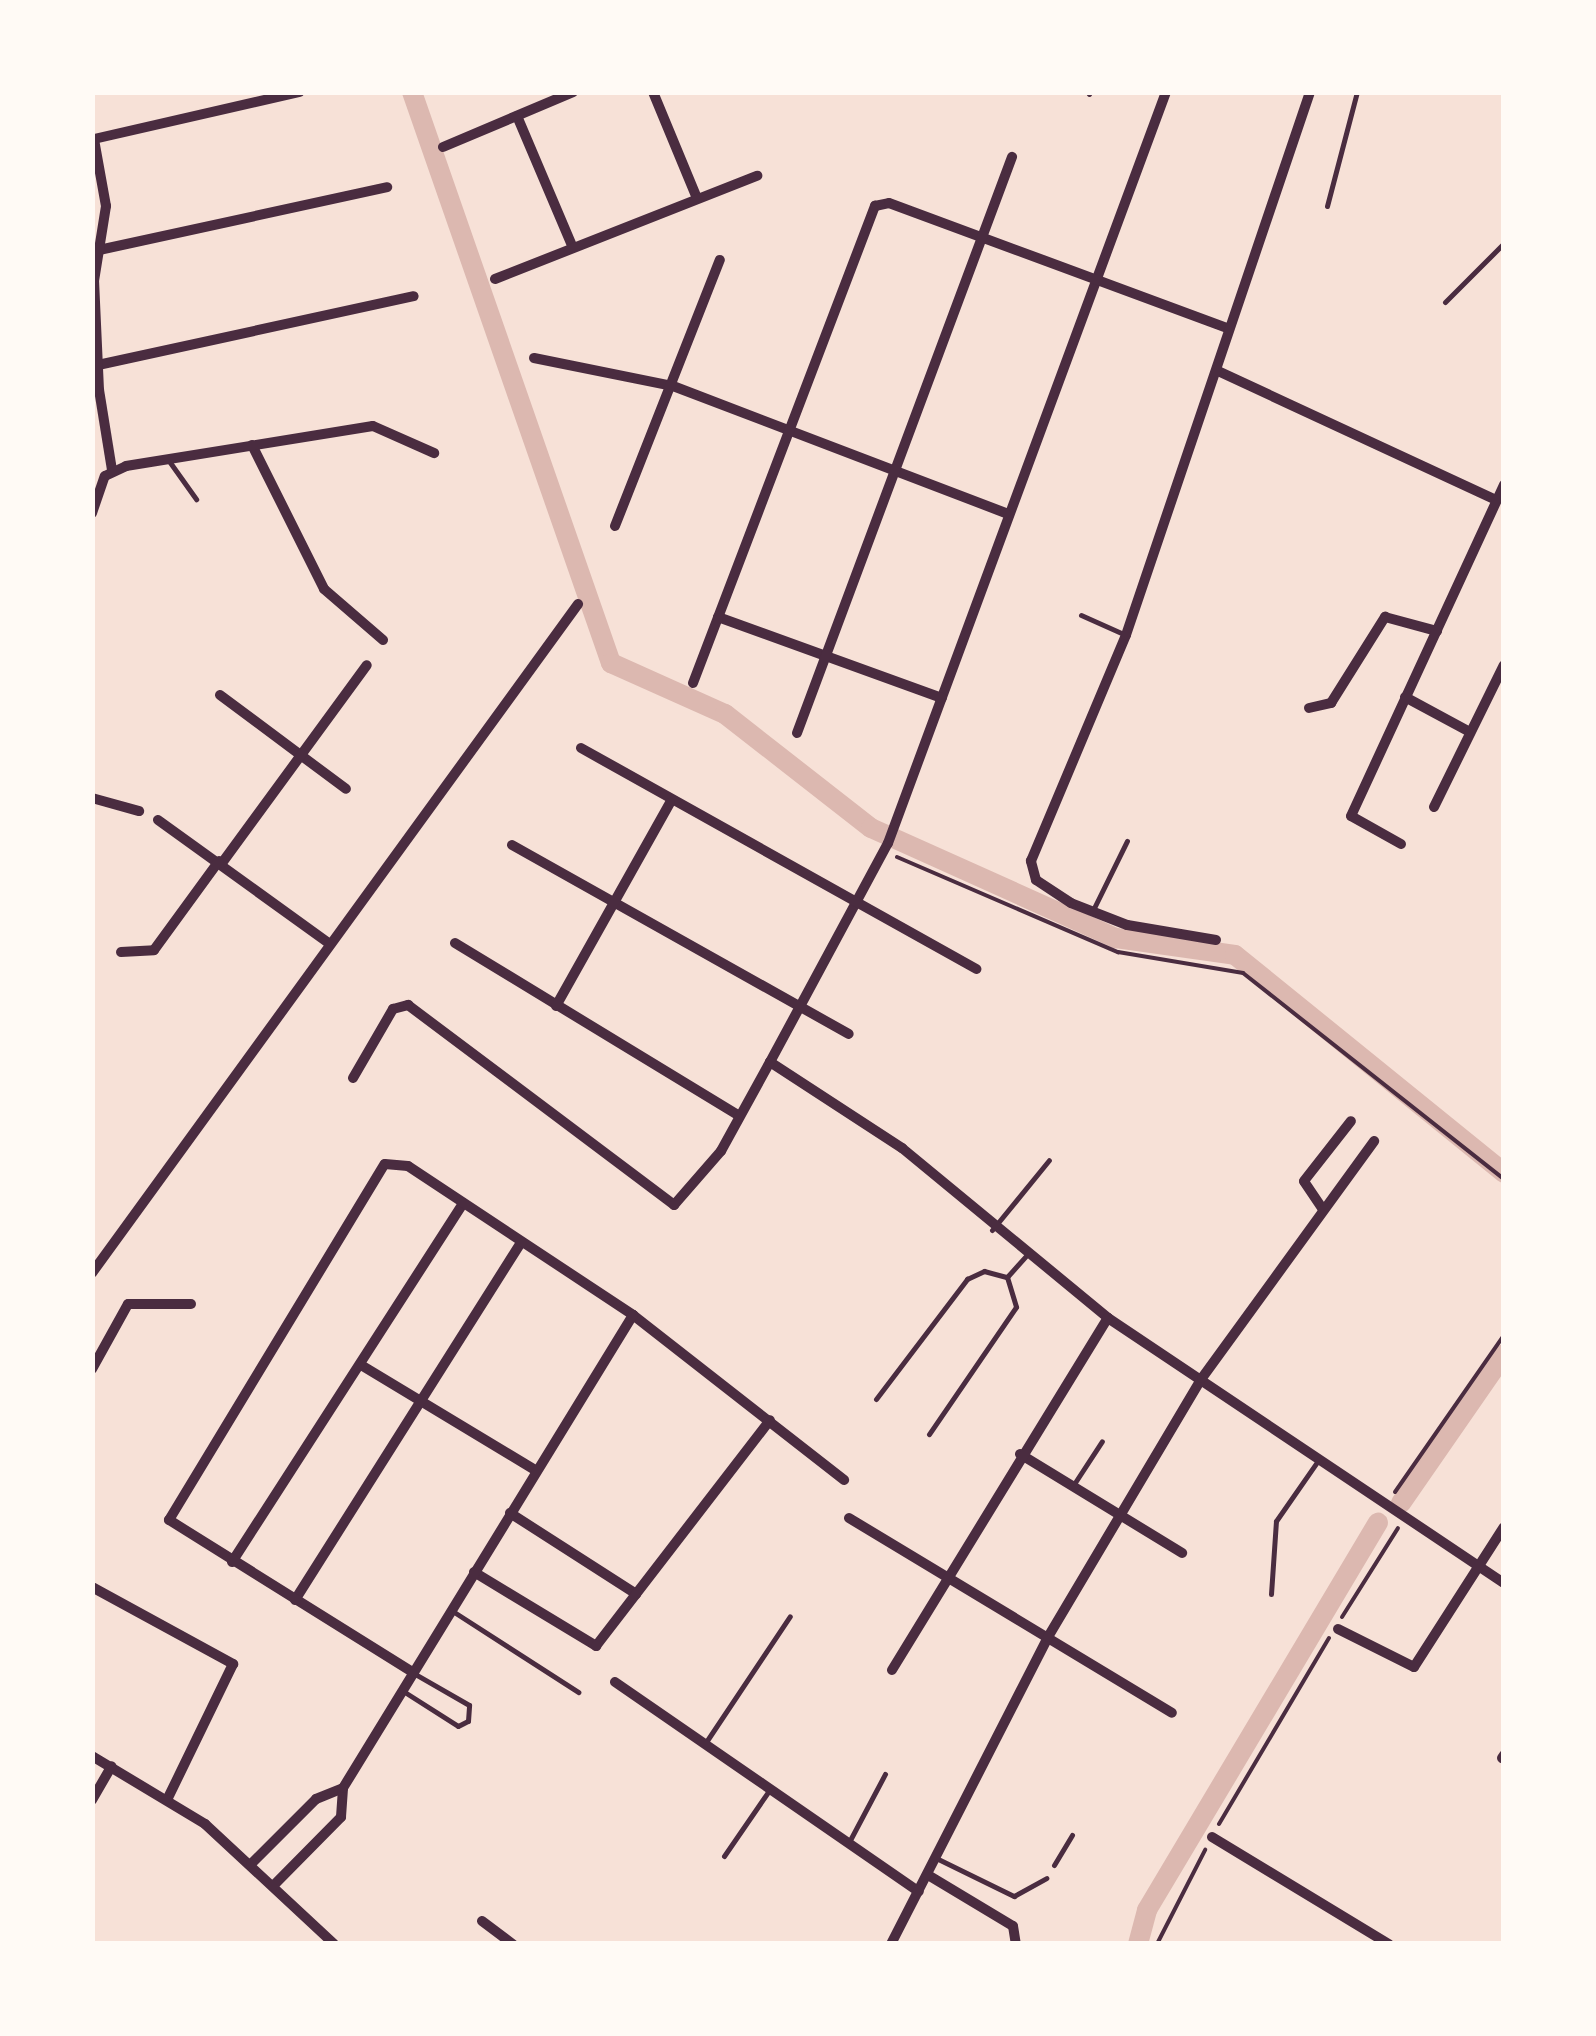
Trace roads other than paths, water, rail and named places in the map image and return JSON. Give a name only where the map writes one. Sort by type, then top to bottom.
[{"type":"street","points":[[92,513],[112,470],[98,365],[99,250],[106,206],[94,139],[262,97],[300,92]]},
{"type":"street","points":[[443,147],[573,92]]},
{"type":"street","points":[[653,92],[697,198]]},
{"type":"street","points":[[353,1078],[393,1009],[408,1005],[672,1205],[687,1197],[740,1116],[886,848],[1006,514],[1166,92]]},
{"type":"street","points":[[1216,940],[1092,912],[1036,880],[1031,861],[1126,635],[1310,92]]},
{"type":"street","points":[[517,116],[573,248]]},
{"type":"street","points":[[797,733],[1012,157]]},
{"type":"street","points":[[495,279],[758,176]]},
{"type":"street","points":[[99,250],[387,187]]},
{"type":"street","points":[[693,683],[874,206],[890,203],[1092,282],[1227,328]]},
{"type":"street","points":[[616,526],[720,260]]},
{"type":"street","points":[[98,365],[414,296]]},
{"type":"street","points":[[534,358],[673,386],[1006,514]]},
{"type":"street","points":[[1218,372],[1501,491],[1351,816],[1401,844]]},
{"type":"street","points":[[112,470],[372,426],[434,453]]},
{"type":"street","points":[[252,446],[324,589],[383,640]]},
{"type":"street","points":[[92,1272],[578,604]]},
{"type":"street","points":[[718,617],[942,698]]},
{"type":"street","points":[[1309,708],[1331,703],[1385,618],[1437,631]]},
{"type":"street","points":[[121,952],[154,950],[367,664]]},
{"type":"street","points":[[1434,807],[1504,665]]},
{"type":"street","points":[[220,695],[346,789]]},
{"type":"street","points":[[1405,697],[1470,732]]},
{"type":"street","points":[[581,748],[670,803],[977,969]]},
{"type":"street","points":[[92,798],[139,812]]},
{"type":"street","points":[[556,1006],[670,803]]},
{"type":"street","points":[[158,820],[330,944]]},
{"type":"street","points":[[512,845],[849,1034]]},
{"type":"street","points":[[455,943],[740,1116]]},
{"type":"street","points":[[770,1062],[888,1137],[992,1230],[1108,1318],[1202,1378],[1402,1521],[1504,1582]]},
{"type":"street","points":[[1322,1208],[1304,1181],[1351,1121]]},
{"type":"street","points":[[891,1944],[1048,1637],[1124,1517],[1202,1378],[1374,1141]]},
{"type":"street","points":[[414,1674],[174,1528],[170,1515],[376,1171],[398,1162],[633,1315],[844,1480]]},
{"type":"street","points":[[232,1562],[463,1204]]},
{"type":"street","points":[[295,1600],[522,1242]]},
{"type":"street","points":[[92,1368],[128,1304],[190,1304]]},
{"type":"street","points":[[273,1886],[341,1817],[342,1788],[633,1315]]},
{"type":"street","points":[[892,1670],[1020,1454],[1108,1318]]},
{"type":"street","points":[[361,1364],[536,1471]]},
{"type":"street","points":[[474,1572],[586,1647],[605,1641],[636,1594],[770,1420]]},
{"type":"street","points":[[1020,1454],[1182,1553]]},
{"type":"street","points":[[510,1513],[636,1594]]},
{"type":"street","points":[[849,1518],[1172,1713]]},
{"type":"street","points":[[1338,1630],[1414,1667],[1504,1526]]},
{"type":"street","points":[[92,1587],[233,1664],[168,1798]]},
{"type":"street","points":[[615,1682],[919,1892]]},
{"type":"street","points":[[92,1756],[168,1798],[252,1864],[334,1944]]},
{"type":"street","points":[[92,1800],[112,1766]]},
{"type":"street","points":[[252,1864],[316,1799],[342,1788]]},
{"type":"street","points":[[1212,1837],[1389,1944]]},
{"type":"street","points":[[928,1876],[1012,1926],[1016,1944]]},
{"type":"street","points":[[482,1921],[513,1944]]},
{"type":"lane","points":[[1327,206],[1357,92]]},
{"type":"lane","points":[[1445,302],[1504,243]]},
{"type":"lane","points":[[168,460],[196,500]]},
{"type":"lane","points":[[1082,614],[1126,635]]},
{"type":"lane","points":[[1092,912],[1127,841]]},
{"type":"lane","points":[[992,1230],[1049,1160]]},
{"type":"lane","points":[[1007,1277],[1026,1256]]},
{"type":"lane","points":[[876,1399],[967,1279],[984,1271],[1007,1277]]},
{"type":"lane","points":[[928,1434],[1016,1307],[1007,1277]]},
{"type":"lane","points":[[1073,1486],[1102,1441]]},
{"type":"lane","points":[[1272,1594],[1276,1521],[1317,1462]]},
{"type":"lane","points":[[451,1610],[578,1692]]},
{"type":"lane","points":[[704,1744],[790,1616]]},
{"type":"lane","points":[[403,1691],[458,1726],[468,1721],[468,1704],[414,1674]]},
{"type":"lane","points":[[848,1843],[885,1774]]},
{"type":"lane","points":[[724,1856],[770,1789]]},
{"type":"lane","points":[[1054,1865],[1072,1835]]},
{"type":"lane","points":[[936,1858],[1014,1896],[1046,1878]]},
{"type":"waterway","points":[[412,92],[611,663],[725,714],[871,828],[1116,938],[1235,955],[1504,1173]]},
{"type":"waterway","points":[[1401,1503],[1504,1354]]},
{"type":"waterway","points":[[1138,1944],[1147,1910],[1378,1523]]}]
